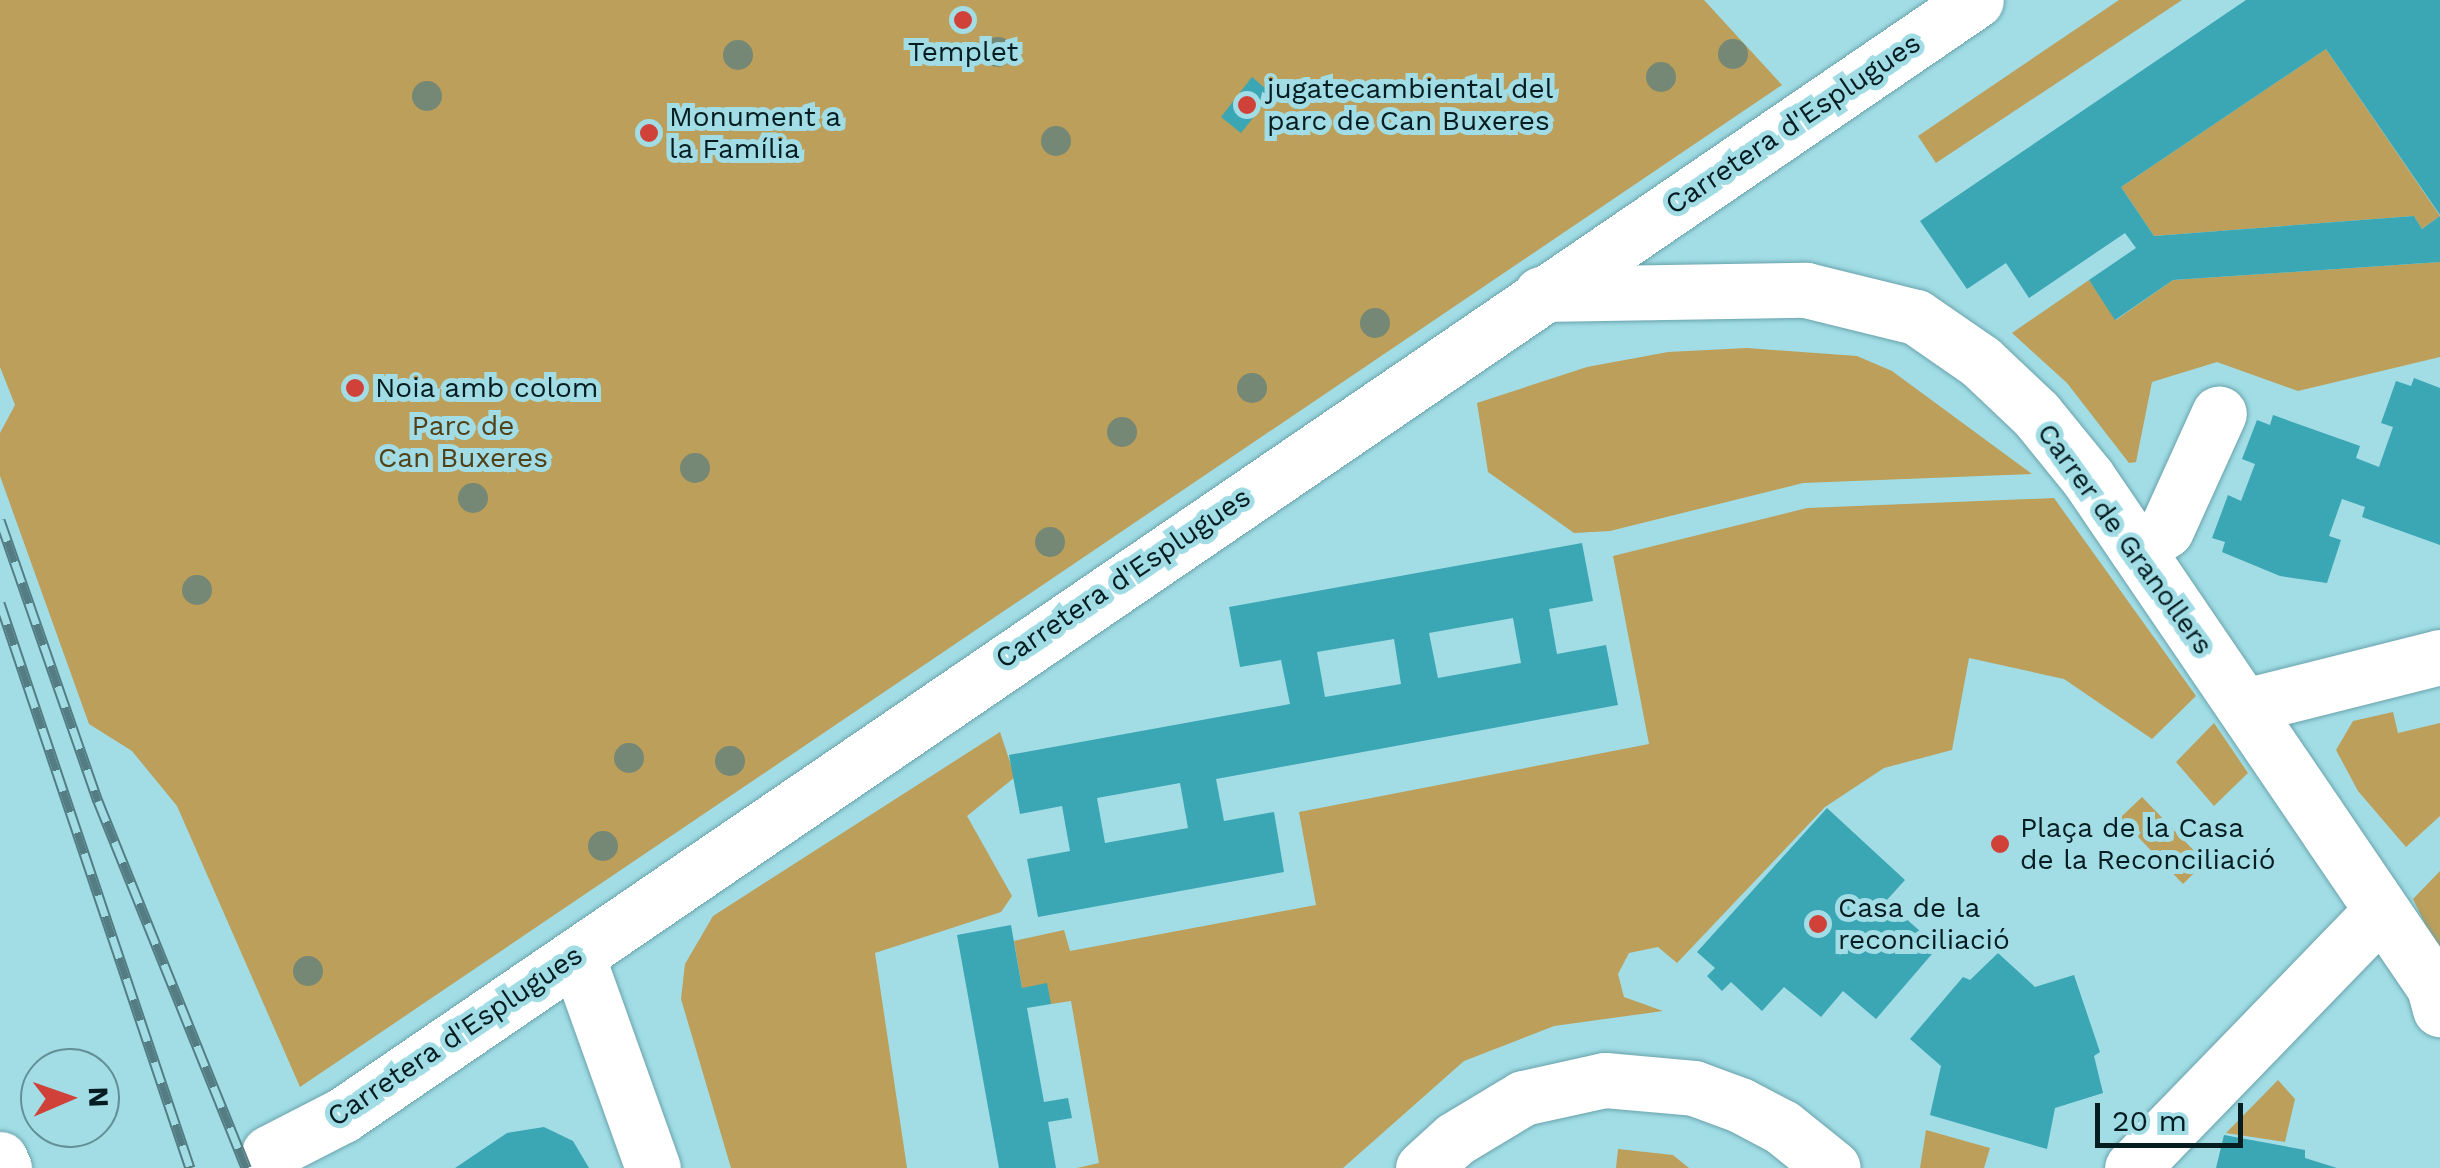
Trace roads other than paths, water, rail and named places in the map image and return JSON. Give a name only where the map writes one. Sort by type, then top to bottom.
[{"type":"street","name":"Carretera d'Esplugues","points":[[269,1153],[343,1115],[577,956],[660,893],[1541,294],[1913,18],[1976,0]]},
{"type":"street","name":"Carrer de Granollers","points":[[1541,294],[1806,290],[1916,316],[1981,362],[2036,414],[2137,550],[2434,987],[2440,1008]]},
{"type":"street","points":[[2137,550],[2166,530],[2219,412]]},
{"type":"street","points":[[2245,706],[2440,657]]},
{"type":"street","points":[[2132,1168],[2381,911]]},
{"type":"street","points":[[577,956],[653,1168]]},
{"type":"street","points":[[1423,1168],[1455,1139],[1523,1098],[1605,1080],[1694,1088],[1740,1105],[1782,1126],[1834,1168]]},
{"type":"street","points":[[0,1159],[4,1168]]},
{"type":"railway","points":[[0,520],[98,801],[246,1168]]},
{"type":"railway","points":[[0,603],[190,1168]]},
{"type":"place","name":"Templet","points":[[963,20]]},
{"type":"place","name":"jugatecambiental del parc de Can Buxeres","points":[[1247,105]]},
{"type":"place","name":"Monument a la Família","points":[[649,133]]},
{"type":"place","name":"Noia amb colom","points":[[355,388]]},
{"type":"place","name":"Plaça de la Casa de la Reconciliació","points":[[2000,844]]},
{"type":"place","name":"Casa de la reconciliació","points":[[1818,924]]},
{"type":"park label","name":"Parc de Can Buxeres","points":[[463,442]]}]
